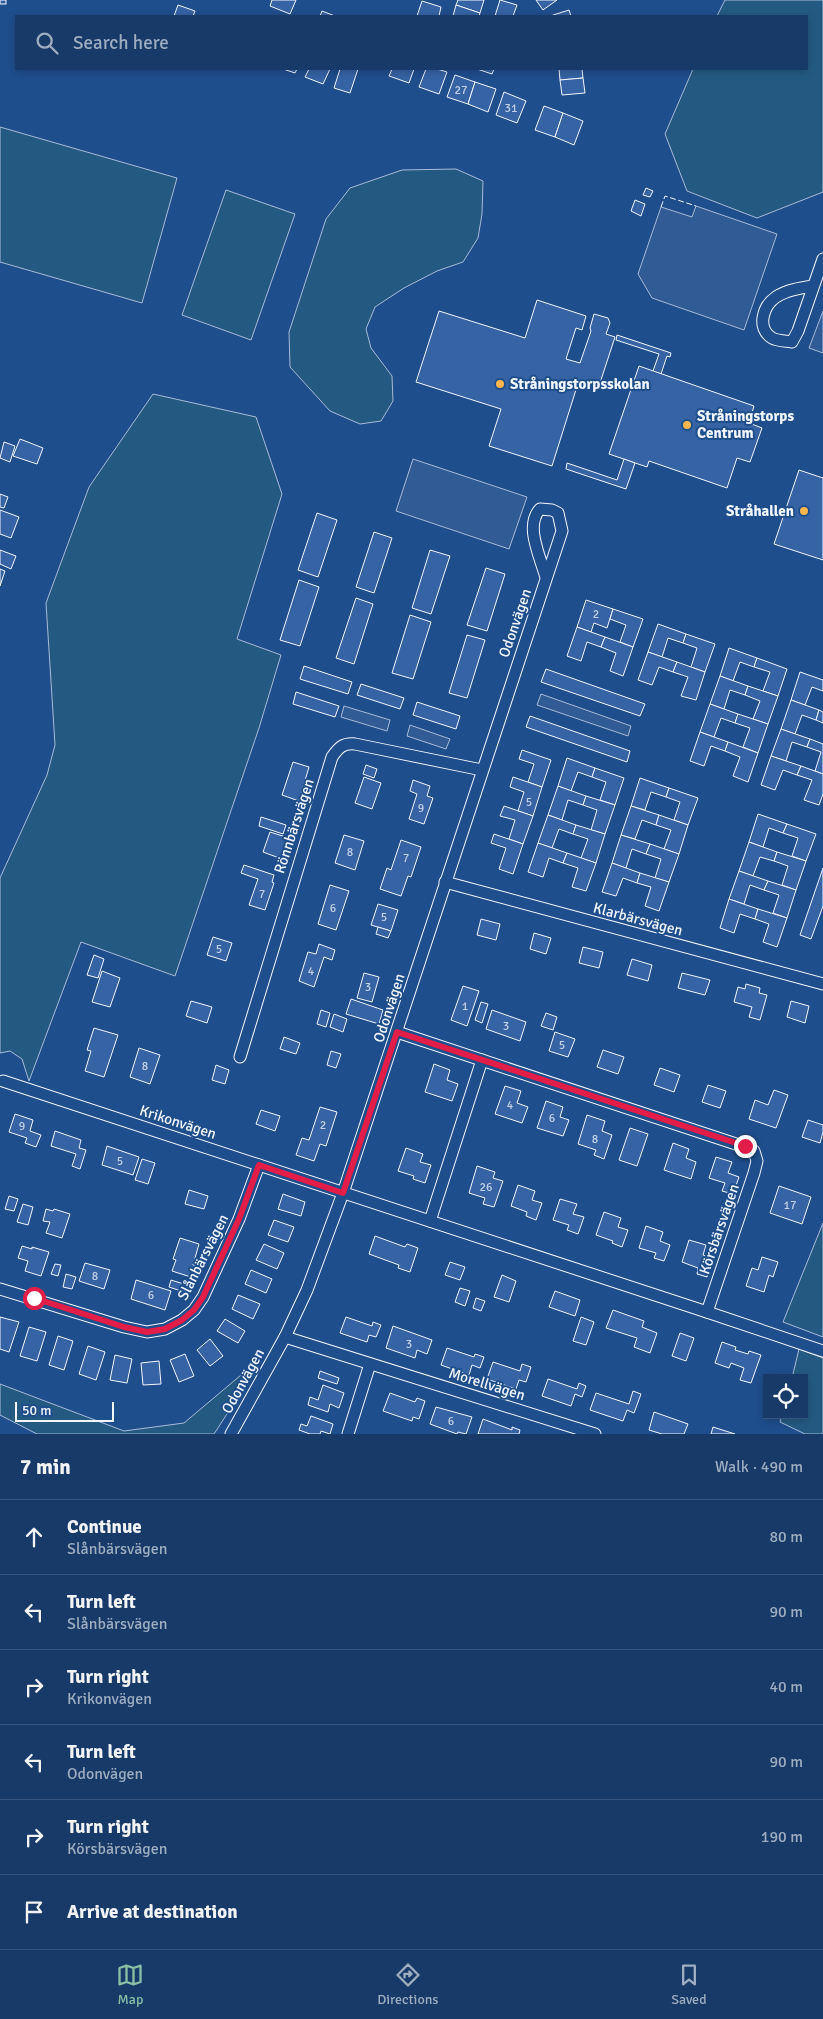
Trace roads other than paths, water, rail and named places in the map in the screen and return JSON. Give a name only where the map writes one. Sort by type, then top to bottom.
[{"type":"street","points":[[813,286],[794,289],[775,298],[768,304],[764,311],[763,324],[772,338],[792,342],[798,331],[823,259]]},
{"type":"street","name":"Odonvägen","points":[[231,1434],[286,1337],[308,1290],[397,1032],[562,531],[558,513],[552,510],[540,509],[532,522],[546,578]]},
{"type":"street","name":"Rönnbärsvägen","points":[[240,1057],[332,757],[338,747],[347,743],[355,744],[482,770]]},
{"type":"street","name":"Klarbärsvägen","points":[[445,882],[823,984]]},
{"type":"street","name":"Körsbärsvägen","points":[[397,1032],[745,1146],[754,1151],[757,1161],[754,1173],[708,1312]]},
{"type":"street","points":[[430,1221],[482,1060]]},
{"type":"street","name":"Krikonvägen","points":[[3,1081],[343,1193]]},
{"type":"street","name":"Slånbärsvägen","points":[[0,1289],[124,1327],[147,1332],[165,1329],[182,1320],[194,1310],[203,1297],[239,1219],[259,1165]]},
{"type":"street","points":[[343,1193],[823,1351]]},
{"type":"street","name":"Morellvägen","points":[[286,1337],[595,1434]]},
{"type":"street","points":[[348,1434],[370,1364]]},
{"type":"place","name":"Stråningstorpsskolan","points":[[500,384]]},
{"type":"place","name":"Stråningstorps Centrum","points":[[687,425]]},
{"type":"place","name":"Stråhallen","points":[[804,511]]}]
